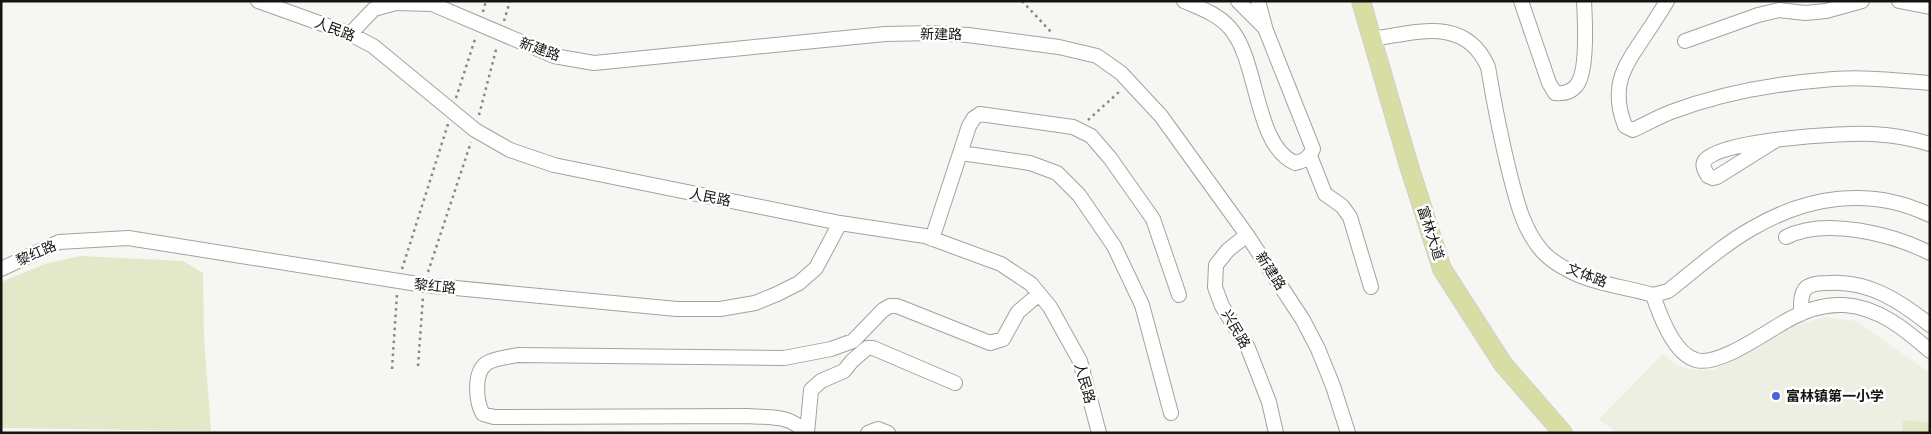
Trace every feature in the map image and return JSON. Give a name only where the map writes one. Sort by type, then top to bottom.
[{"type":"main road","name":"富林大道","points":[[1361,1],[1409,166],[1442,268],[1503,364],[1563,433]]},
{"type":"street","name":"人民路","points":[[258,1],[350,34],[373,46],[475,130],[510,150],[554,165],[840,223],[932,238],[1001,264],[1031,284],[1050,307],[1080,361],[1099,433]]},
{"type":"street","points":[[1184,1],[1214,14],[1230,27],[1242,47],[1254,82],[1260,109],[1274,142],[1287,160],[1295,163],[1310,156],[1313,150],[1265,28],[1258,1]]},
{"type":"street","points":[[1238,1],[1265,28]]},
{"type":"street","points":[[1521,1],[1548,83],[1555,93],[1565,94],[1577,86],[1584,67],[1584,1]]},
{"type":"street","points":[[1667,1],[1626,63],[1620,78],[1618,92],[1620,114],[1625,126],[1633,130],[1670,112],[1741,92],[1768,87],[1825,79],[1878,79],[1930,83]]},
{"type":"street","points":[[1766,1],[1779,10]]},
{"type":"street","points":[[1685,40],[1758,15],[1779,10],[1806,13],[1826,11],[1862,1]]},
{"type":"street","points":[[1899,1],[1930,7]]},
{"type":"street","name":"新建路","points":[[350,34],[374,9],[396,3],[432,4],[554,56],[594,64],[885,34],[933,33],[968,35],[1059,47],[1096,56],[1121,73],[1161,116],[1247,235],[1303,320],[1333,386],[1348,433]]},
{"type":"street","name":"文体路","points":[[1372,39],[1435,30],[1450,32],[1462,37],[1473,46],[1483,57],[1488,67],[1501,140],[1520,211],[1528,230],[1543,251],[1571,272],[1653,295]]},
{"type":"street","points":[[932,238],[969,126],[974,118],[980,114],[1073,127],[1091,136],[1110,158],[1153,219],[1178,294]]},
{"type":"street","points":[[1776,140],[1812,135],[1871,134],[1896,135],[1930,144]]},
{"type":"street","points":[[961,153],[1030,163],[1057,174],[1079,195],[1114,246],[1142,305],[1171,413]]},
{"type":"street","points":[[1310,156],[1326,194],[1342,206],[1350,217],[1371,287]]},
{"type":"street","points":[[1930,215],[1897,202],[1877,198],[1853,197],[1792,209],[1752,228],[1716,253],[1668,291],[1653,295],[1674,342],[1690,358],[1698,361],[1709,361],[1730,353],[1800,314],[1826,306],[1843,305],[1861,307],[1874,312],[1898,325],[1930,351]]},
{"type":"street","name":"黎红路","points":[[1,269],[60,242],[128,238],[424,285],[677,309],[720,308],[754,303],[800,283],[816,268],[840,223]]},
{"type":"street","points":[[1786,237],[1797,231],[1814,229],[1866,232],[1897,239],[1930,253]]},
{"type":"street","name":"兴民路","points":[[1247,235],[1228,250],[1216,265],[1215,287],[1222,306],[1248,348],[1269,402],[1276,433]]},
{"type":"street","points":[[1800,314],[1802,294],[1806,289],[1818,283],[1833,282],[1877,290],[1892,297],[1930,325]]},
{"type":"street","points":[[806,433],[790,419],[748,416],[494,417],[483,414],[479,406],[479,380],[482,367],[489,362],[518,355],[784,358],[831,349],[853,341],[883,310],[890,306],[897,306],[990,343],[1003,339],[1018,312],[1039,294]]},
{"type":"street","points":[[806,433],[811,390],[821,381],[844,371],[867,348],[873,348],[955,382]]},
{"type":"street","points":[[868,433],[878,429],[888,433]]},
{"type":"path","points":[[392,369],[398,281],[486,1]]},
{"type":"path","points":[[418,366],[424,285],[475,130],[510,1]]},
{"type":"path","points":[[1022,1],[1057,38]]},
{"type":"path","points":[[1077,129],[1130,83]]},
{"type":"shaded area","name":"富林镇第一小学","points":[[1825,317],[1856,321],[1930,373],[1930,433],[1617,433],[1599,419],[1663,354],[1675,364],[1686,369],[1713,370],[1758,348],[1787,329]]},
{"type":"green space","points":[[80,256],[183,261],[203,273],[204,338],[211,431],[1,428],[1,282],[45,264]]},
{"type":"green space","points":[[1903,420],[1930,423],[1930,433],[1902,433]]},
{"type":"place","name":"富林镇第一小学","points":[[1776,396]]}]
